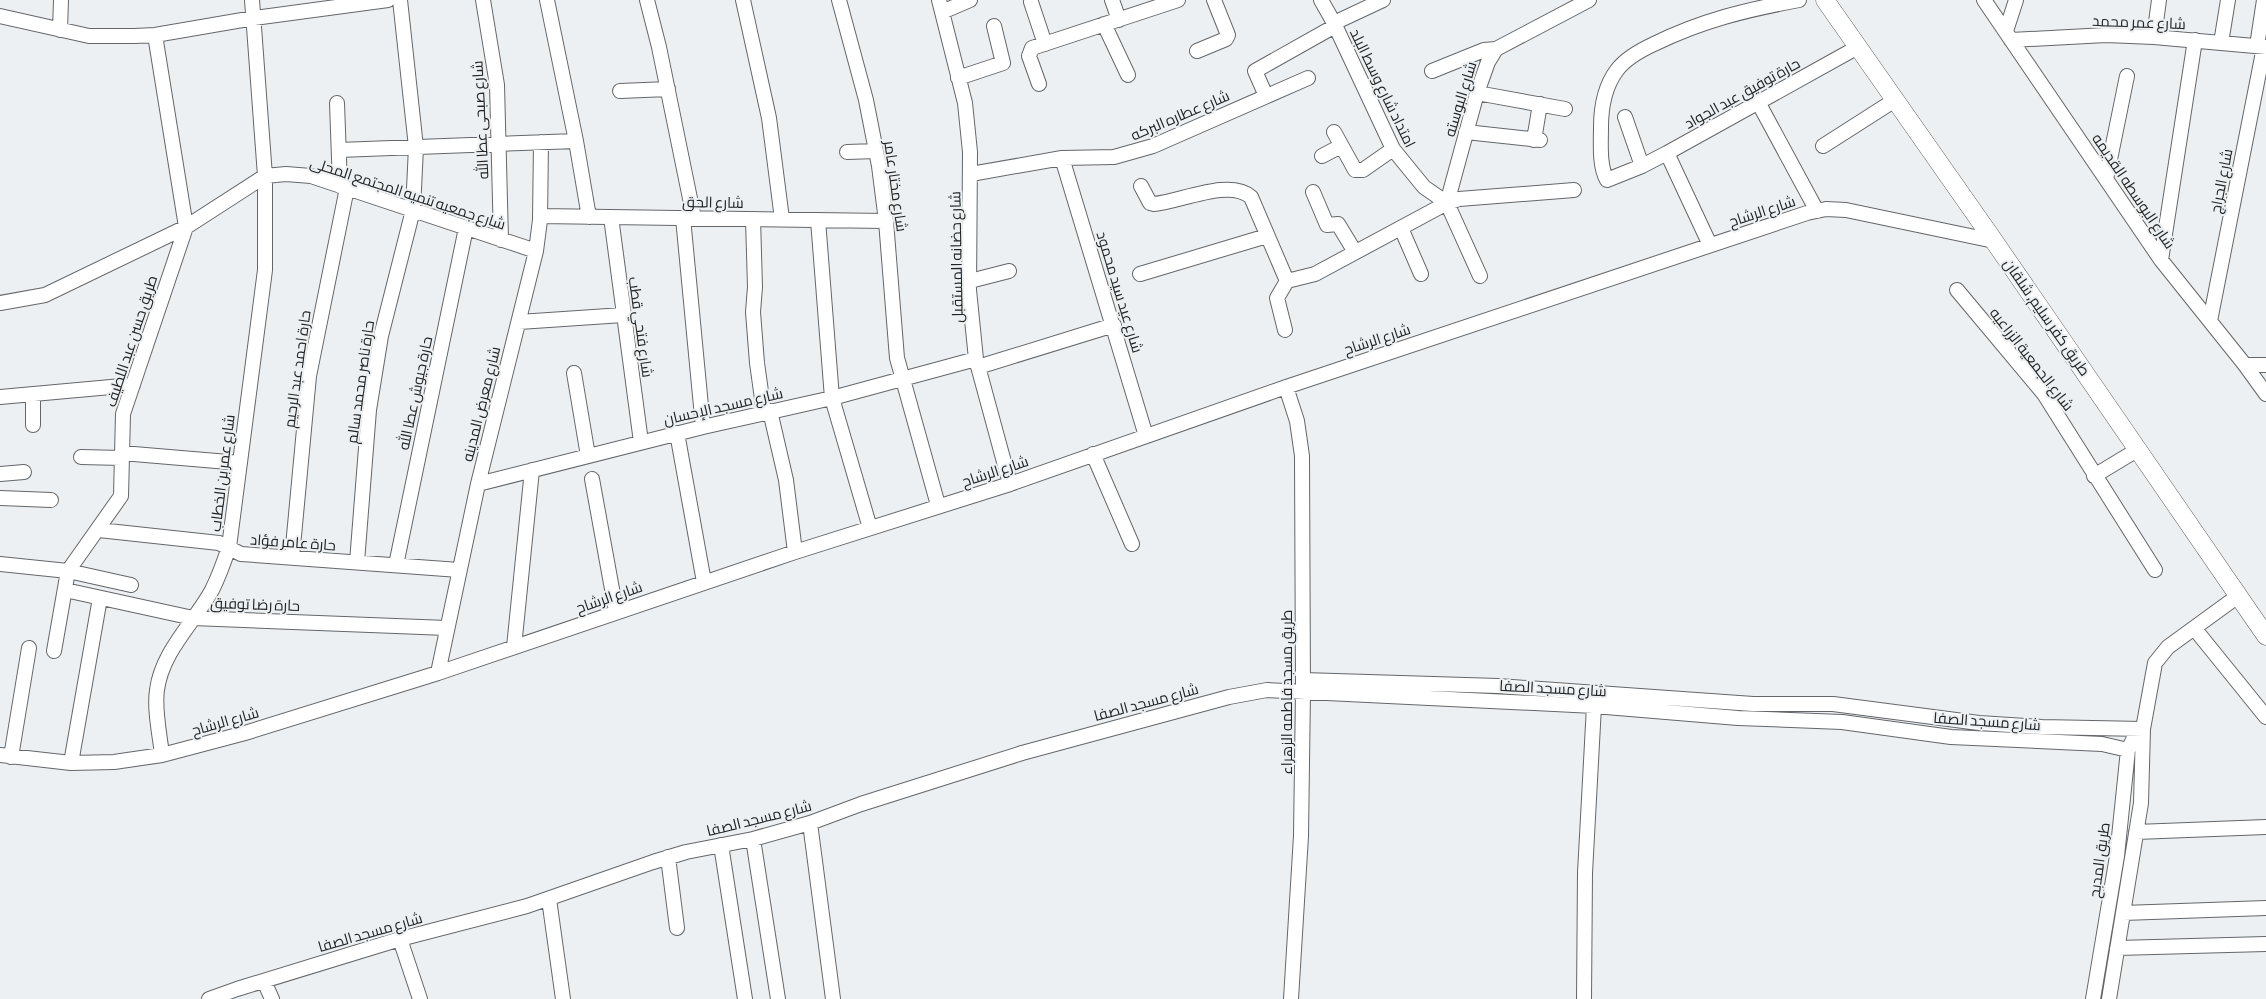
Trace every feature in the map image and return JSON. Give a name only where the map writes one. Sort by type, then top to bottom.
[{"type":"street","points":[[60,30],[61,0]]},
{"type":"street","name":"شارع عمر بن الخطاب","points":[[162,755],[156,692],[160,676],[166,660],[212,591],[229,547],[265,270],[265,176],[252,0]]},
{"type":"street","points":[[0,16],[100,37],[155,35],[324,4],[388,0]]},
{"type":"street","name":"حارة ناصر محمد سالم","points":[[357,562],[370,410],[382,336],[413,210],[416,147],[400,0]]},
{"type":"street","name":"شارع صبحى عطا الله","points":[[483,0],[497,85],[501,240]]},
{"type":"street","points":[[547,0],[576,141],[589,216]]},
{"type":"street","points":[[647,0],[668,89],[688,218],[702,426]]},
{"type":"street","points":[[742,0],[769,118],[782,219]]},
{"type":"street","name":"شارع مختار عامر","points":[[839,0],[866,100],[876,151],[886,221],[896,352],[901,379],[938,505]]},
{"type":"street","points":[[941,6],[970,0]]},
{"type":"street","points":[[1112,0],[1118,20]]},
{"type":"street","points":[[1197,51],[1226,39],[1228,35],[1214,0]]},
{"type":"street","name":"امتداد شارع وسط البلد","points":[[1321,0],[1393,149],[1424,187],[1447,203]]},
{"type":"street","points":[[1266,96],[1255,72],[1334,24],[1383,0]]},
{"type":"street","name":"شارع البوسته","points":[[1447,203],[1477,93],[1488,62],[1496,49],[1589,0]]},
{"type":"street","name":"حارة توفيق عبد الجواد","points":[[1799,0],[1718,17],[1642,50],[1617,69],[1609,84],[1603,102],[1601,120],[1601,152],[1607,180],[1642,166],[1667,153],[1858,47]]},
{"type":"street","name":"طريق كفر سليم, شلقان","points":[[1825,0],[1994,241],[2266,636]]},
{"type":"street","name":"شارع البوسطه القديمه","points":[[1984,0],[2160,260],[2246,365],[2266,394]]},
{"type":"street","points":[[2008,36],[2016,0]]},
{"type":"street","points":[[2154,36],[2159,0]]},
{"type":"street","points":[[2221,43],[2228,0]]},
{"type":"street","name":"شارع الجراج","points":[[2210,321],[2262,47],[2264,0]]},
{"type":"street","points":[[1039,84],[1029,53],[1032,48],[1171,1]]},
{"type":"street","points":[[1031,2],[1045,44]]},
{"type":"street","name":"شارع حضانه المستقبل","points":[[941,6],[965,103],[971,174],[970,281],[977,363],[1010,484]]},
{"type":"street","points":[[1104,24],[1128,76]]},
{"type":"street","points":[[958,78],[1003,62],[994,26]]},
{"type":"street","points":[[155,35],[186,227]]},
{"type":"street","name":"شارع عمر محمد","points":[[2008,36],[2154,36],[2262,47]]},
{"type":"street","points":[[2160,260],[2195,40]]},
{"type":"street","points":[[1432,71],[1484,50],[1496,49]]},
{"type":"street","points":[[2106,179],[2128,76]]},
{"type":"street","name":"شارع عطاره البركه","points":[[971,174],[1062,158],[1114,157],[1140,150],[1308,78]]},
{"type":"street","points":[[620,91],[668,89]]},
{"type":"street","points":[[1477,93],[1565,109]]},
{"type":"street","points":[[1823,146],[1895,100]]},
{"type":"street","points":[[1758,102],[1817,211]]},
{"type":"street","name":"حارة احمد عبد الرحيم","points":[[292,557],[309,376],[343,187],[337,104]]},
{"type":"street","points":[[1466,132],[1537,140],[1540,104]]},
{"type":"street","points":[[1625,117],[1642,166]]},
{"type":"street","points":[[1334,132],[1355,170],[1358,171],[1363,170],[1393,149]]},
{"type":"street","points":[[339,150],[576,141]]},
{"type":"street","name":"شارع معرض المدينه","points":[[438,673],[478,484],[536,252],[540,216],[541,142]]},
{"type":"street","points":[[1322,156],[1341,146]]},
{"type":"street","points":[[847,152],[876,151]]},
{"type":"street","points":[[1667,153],[1710,245]]},
{"type":"street","name":"شارع عيد سيد محمود","points":[[1062,158],[1146,436]]},
{"type":"street","name":"شارع جمعيه تنميه المجتمع المحلى","points":[[0,303],[45,295],[186,227],[265,176],[286,174],[310,176],[536,252]]},
{"type":"street","points":[[1141,186],[1150,203],[1154,204],[1222,190],[1239,191],[1251,197],[1287,281]]},
{"type":"street","points":[[1285,330],[1277,298],[1287,281],[1315,274],[1447,203],[1478,196],[1574,190]]},
{"type":"street","points":[[1313,192],[1327,225],[1338,224],[1355,252]]},
{"type":"street","points":[[1447,203],[1480,276]]},
{"type":"street","name":"شارع الرشاح","points":[[6,756],[71,763],[114,762],[162,755],[245,734],[438,673],[704,582],[938,505],[1010,484],[1286,387],[1817,211],[1846,210],[1994,241]]},
{"type":"street","name":"شارع الحق","points":[[540,216],[886,221]]},
{"type":"street","name":"شارع فتحي قطب","points":[[610,217],[641,442]]},
{"type":"street","points":[[753,219],[755,287],[753,312],[757,362],[767,412],[786,480],[795,552]]},
{"type":"street","points":[[818,220],[832,398],[870,528]]},
{"type":"street","name":"طريق حسن عبد اللطيف","points":[[68,571],[121,496],[123,414],[186,227]]},
{"type":"street","name":"حارة جيوش عطا الله","points":[[396,565],[466,228]]},
{"type":"street","points":[[1401,228],[1421,274]]},
{"type":"street","points":[[1140,274],[1267,236]]},
{"type":"street","points":[[970,281],[1009,271]]},
{"type":"street","name":"شارع الجمعية الزراعيه","points":[[1957,290],[2044,394],[2155,570]]},
{"type":"street","points":[[518,322],[623,315]]},
{"type":"street","name":"شارع مسجد الإحسان","points":[[478,484],[702,426],[832,398],[901,379],[977,363],[1114,325]]},
{"type":"street","points":[[2246,365],[2266,365]]},
{"type":"street","points":[[574,374],[588,456]]},
{"type":"street","points":[[0,397],[133,385]]},
{"type":"street","name":"طريق مسجد فاطمه الزهراء","points":[[1286,387],[1297,421],[1302,456],[1303,685],[1301,836],[1291,999]]},
{"type":"street","points":[[33,394],[33,425]]},
{"type":"street","points":[[678,433],[704,582]]},
{"type":"street","points":[[2094,476],[2138,450]]},
{"type":"street","points":[[1094,454],[1132,544]]},
{"type":"street","points":[[81,457],[122,456],[240,463]]},
{"type":"street","points":[[0,460],[1,474],[24,472]]},
{"type":"street","points":[[514,647],[532,470]]},
{"type":"street","points":[[592,479],[616,612]]},
{"type":"street","points":[[0,498],[51,500]]},
{"type":"street","name":"حارة عامر فؤاد","points":[[98,530],[219,543],[241,554],[459,570]]},
{"type":"street","points":[[0,564],[68,571],[131,585]]},
{"type":"street","points":[[54,651],[68,571]]},
{"type":"street","name":"حارة رضا توفيق","points":[[65,590],[193,618],[447,628]]},
{"type":"street","points":[[2109,999],[2141,803],[2143,730],[2155,663],[2168,647],[2238,596]]},
{"type":"street","points":[[71,763],[100,598]]},
{"type":"street","points":[[2194,628],[2266,717]]},
{"type":"street","points":[[6,756],[29,648]]},
{"type":"street","name":"شارع مسجد الصفا","points":[[1303,685],[1738,718],[1842,722],[1951,737],[2102,744],[2128,750]]},
{"type":"street","name":"شارع مسجد الصفا","points":[[209,999],[400,939],[508,911],[668,857],[753,839],[810,823],[861,804],[1022,753],[1219,699],[1267,690],[1303,685],[1498,686],[1753,704],[1834,704],[1979,722],[2042,727],[2143,730]]},
{"type":"street","points":[[1584,999],[1585,873],[1594,706]]},
{"type":"street","points":[[2128,750],[2136,734],[2143,730]]},
{"type":"street","name":"طريق المدبح","points":[[2093,999],[2118,856],[2128,750]]},
{"type":"street","points":[[810,823],[833,999]]},
{"type":"street","points":[[2136,832],[2266,827]]},
{"type":"street","points":[[753,839],[778,999]]},
{"type":"street","points":[[721,845],[745,999]]},
{"type":"street","points":[[668,857],[677,928]]},
{"type":"street","points":[[549,898],[563,999]]},
{"type":"street","points":[[2123,913],[2266,908]]},
{"type":"street","points":[[400,939],[420,999]]},
{"type":"street","points":[[2118,948],[2266,944]]},
{"type":"street","points":[[264,981],[272,999]]}]
